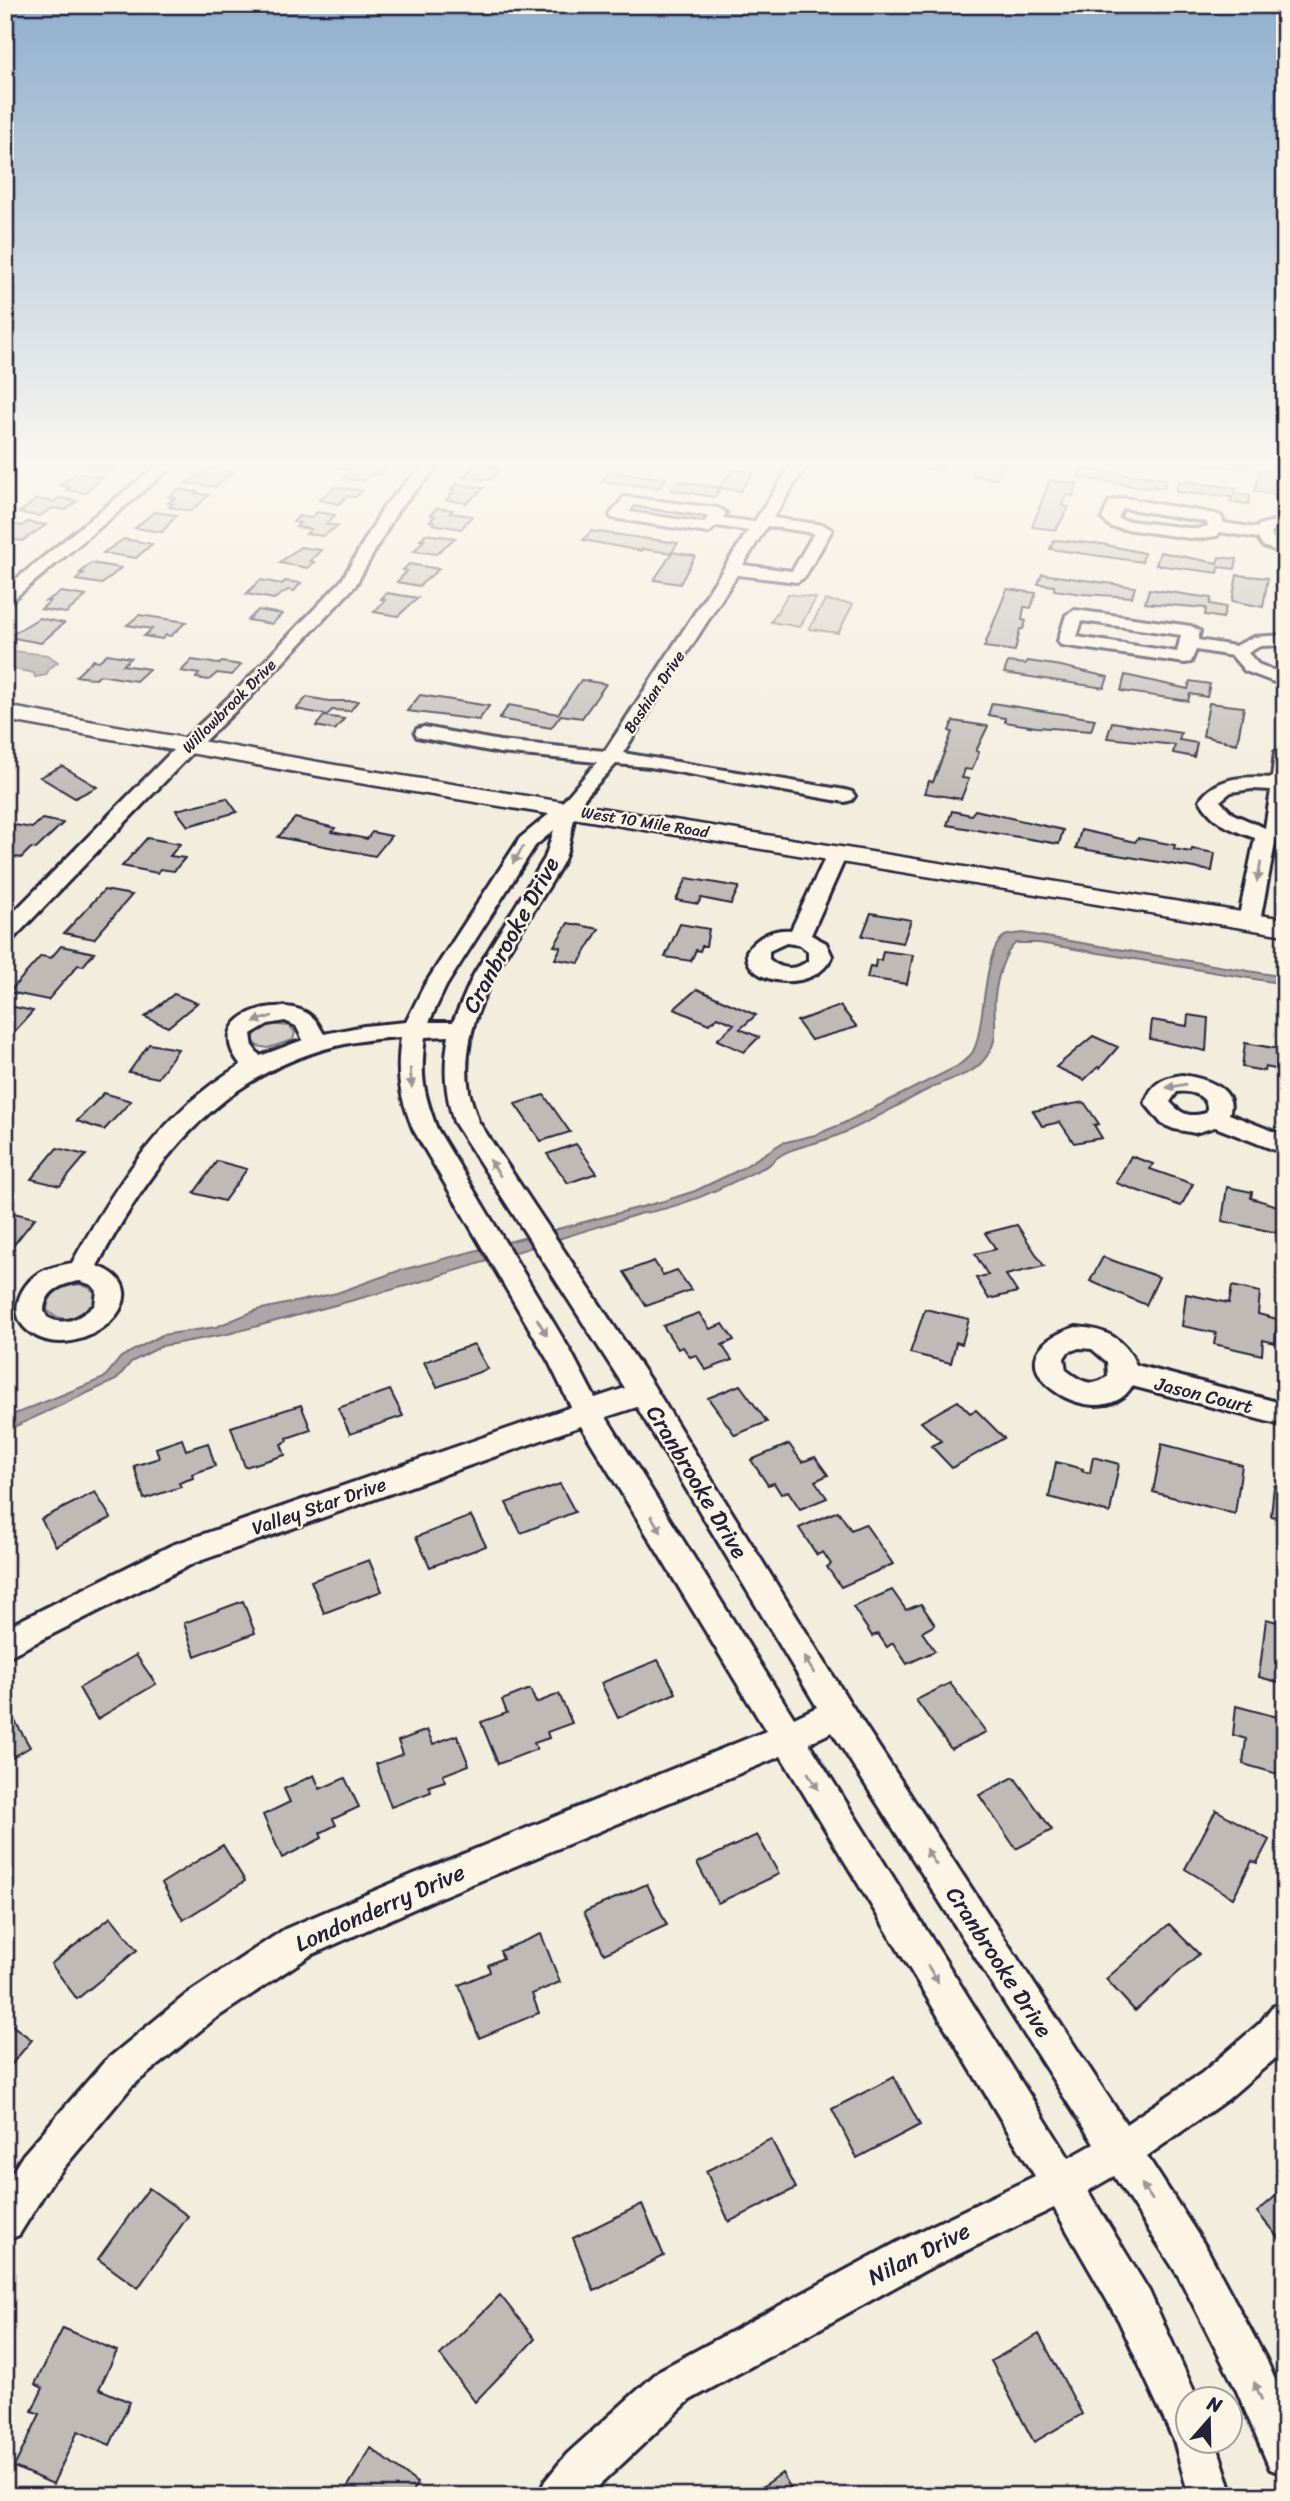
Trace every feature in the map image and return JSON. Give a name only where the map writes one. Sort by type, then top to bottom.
[{"type":"main road","name":"West 10 Mile Road","points":[[5,713],[335,772],[1285,927]]},
{"type":"street","points":[[5,597],[26,580]]},
{"type":"street","name":"Willowbrook Drive","points":[[5,934],[189,745],[246,691],[350,580]]},
{"type":"street","name":"Bashian Drive","points":[[567,809],[611,757],[725,580]]},
{"type":"street","points":[[1075,615],[1191,631],[1188,644],[1185,658],[1067,641],[1075,615]]},
{"type":"street","points":[[1239,652],[1246,644],[1285,640]]},
{"type":"street","points":[[1188,644],[1239,652]]},
{"type":"street","points":[[1239,652],[1241,660],[1252,668],[1285,681]]},
{"type":"street","points":[[424,733],[500,747],[650,761],[845,796]]},
{"type":"street","points":[[1249,921],[1276,833],[1285,752]]},
{"type":"street","points":[[1276,833],[1223,816],[1213,808],[1210,800],[1218,789],[1233,785],[1282,798]]},
{"type":"street","name":"Cranbrooke Drive","points":[[567,809],[560,848],[473,999],[459,1029],[454,1056],[459,1107],[471,1131],[551,1256],[643,1393],[838,1713],[1193,2263],[1251,2374],[1285,2454]]},
{"type":"street","name":"Cranbrooke Drive","points":[[567,809],[527,842],[435,986],[414,1029],[409,1070],[412,1095],[425,1129],[562,1359],[588,1413],[1062,2184],[1134,2306],[1174,2395]]},
{"type":"street","points":[[799,937],[837,854]]},
{"type":"street","points":[[256,1066],[239,1041],[240,1032],[257,1019],[287,1015],[301,1019],[308,1026],[316,1043]]},
{"type":"street","points":[[81,1271],[144,1164],[179,1122],[256,1066],[316,1043],[380,1031],[459,1029]]},
{"type":"street","points":[[1216,1118],[1285,1146]]},
{"type":"street","name":"Jason Court","points":[[1124,1373],[1150,1382],[1285,1415]]},
{"type":"street","name":"Valley Star Drive","points":[[5,1644],[183,1554],[643,1393]]},
{"type":"street","name":"Londonderry Drive","points":[[5,2221],[37,2169],[118,2074],[200,2007],[299,1942],[426,1886],[786,1738],[838,1713]]},
{"type":"street","name":"Nilan Drive","points":[[560,2496],[582,2469],[675,2385],[912,2256],[1062,2184],[1120,2151],[1215,2086],[1273,2036],[1285,2020]]},
{"type":"street","points":[[1199,2456],[1211,2496]]},
{"type":"shaded area","points":[[788,594],[816,598],[800,627],[771,622]]},
{"type":"shaded area","points":[[825,600],[853,604],[838,633],[809,629]]},
{"type":"shaded area","points":[[5,650],[48,655],[58,662],[46,675],[35,677],[34,673],[5,667]]},
{"type":"shaded area","points":[[1022,933],[1285,977],[1285,984],[1039,943],[1016,943],[1004,960],[999,975],[994,1005],[995,1038],[982,1062],[966,1074],[935,1086],[861,1125],[791,1150],[737,1181],[673,1206],[639,1214],[413,1284],[228,1334],[162,1346],[131,1362],[116,1380],[5,1431],[5,1418],[104,1378],[121,1357],[162,1335],[216,1327],[257,1310],[337,1293],[398,1271],[664,1201],[695,1191],[739,1170],[782,1143],[815,1135],[842,1124],[956,1067],[970,1056],[978,1036],[992,955],[1005,936]]},
{"type":"shaded area","points":[[268,1024],[290,1026],[295,1032],[293,1040],[268,1048],[257,1046],[253,1039],[257,1031]]},
{"type":"shaded area","points":[[79,1284],[90,1288],[96,1294],[94,1303],[84,1315],[61,1318],[47,1310],[53,1294],[67,1286]]},
{"type":"building","points":[[76,580],[107,580],[102,584]]},
{"type":"building","points":[[260,580],[282,584],[285,581],[301,583],[294,591],[288,590],[274,599],[246,594]]},
{"type":"building","points":[[399,580],[426,580],[419,586],[397,582]]},
{"type":"building","points":[[654,580],[682,580],[680,584]]},
{"type":"building","points":[[1040,580],[1083,580],[1135,587],[1132,597],[1082,594],[1054,590],[1054,586],[1038,584]]},
{"type":"building","points":[[1236,580],[1268,580],[1263,607],[1232,601]]},
{"type":"building","points":[[1007,589],[1036,593],[1031,608],[1024,607],[1022,620],[1026,621],[1023,629],[1020,629],[1015,651],[984,647]]},
{"type":"building","points":[[1149,589],[1211,598],[1210,604],[1226,607],[1223,618],[1205,615],[1206,608],[1145,603]]},
{"type":"building","points":[[61,592],[86,596],[66,613],[41,609],[50,601],[46,601]]},
{"type":"building","points":[[387,593],[418,598],[398,616],[374,612],[385,600],[381,599]]},
{"type":"building","points":[[258,610],[282,614],[272,624],[248,620]]},
{"type":"building","points":[[139,615],[186,622],[171,636],[166,635],[162,639],[144,636],[152,629],[127,625]]},
{"type":"building","points":[[39,618],[64,623],[41,643],[8,637]]},
{"type":"building","points":[[107,654],[131,658],[123,665],[149,669],[136,681],[100,675],[96,679],[76,676],[93,660],[99,661]]},
{"type":"building","points":[[192,660],[241,665],[232,675],[217,673],[209,680],[196,678],[199,674],[181,671]]},
{"type":"building","points":[[1028,661],[1108,677],[1104,688],[1004,673],[1008,662],[1025,664]]},
{"type":"building","points":[[1125,675],[1188,689],[1190,681],[1210,684],[1207,697],[1190,694],[1188,701],[1121,691]]},
{"type":"building","points":[[581,680],[606,684],[582,718],[561,715],[551,728],[499,719],[509,705],[558,714]]},
{"type":"building","points":[[420,695],[489,706],[479,720],[407,711]]},
{"type":"building","points":[[307,697],[329,701],[358,701],[350,711],[332,710],[327,715],[296,709]]},
{"type":"building","points":[[992,703],[1095,719],[1091,731],[1036,727],[1005,722],[1005,718],[988,715]]},
{"type":"building","points":[[1209,703],[1244,707],[1237,744],[1203,736]]},
{"type":"building","points":[[324,716],[344,719],[335,730],[316,726]]},
{"type":"building","points":[[953,721],[988,726],[976,751],[979,752],[972,770],[965,769],[962,778],[969,779],[961,799],[925,793],[929,781],[933,782],[952,732],[949,731]]},
{"type":"building","points":[[1112,722],[1181,733],[1179,740],[1197,743],[1194,757],[1173,753],[1175,745],[1107,738]]},
{"type":"building","points":[[62,766],[97,787],[75,798],[40,777]]},
{"type":"building","points":[[227,798],[237,812],[188,826],[176,810]]},
{"type":"building","points":[[975,810],[1063,830],[1059,844],[947,825],[952,811],[971,815]]},
{"type":"building","points":[[295,818],[335,828],[332,832],[367,839],[372,832],[391,836],[375,856],[278,837]]},
{"type":"building","points":[[42,819],[63,823],[36,849],[31,848],[21,858],[5,855],[8,842],[5,841],[5,834],[15,825],[32,828]]},
{"type":"building","points":[[1081,830],[1135,842],[1138,838],[1175,845],[1174,849],[1191,852],[1192,849],[1215,853],[1212,871],[1076,848]]},
{"type":"building","points":[[147,838],[180,844],[170,856],[185,858],[174,871],[160,869],[157,873],[122,866]]},
{"type":"building","points":[[687,878],[739,887],[731,904],[701,898],[698,904],[676,900]]},
{"type":"building","points":[[104,890],[132,895],[94,939],[64,933]]},
{"type":"building","points":[[871,913],[911,920],[903,943],[862,936]]},
{"type":"building","points":[[568,923],[599,929],[579,963],[555,959],[561,947],[554,946]]},
{"type":"building","points":[[680,924],[709,929],[706,946],[702,946],[700,951],[696,950],[691,961],[665,957]]},
{"type":"building","points":[[61,946],[94,953],[83,966],[78,965],[48,1000],[9,992],[41,956],[51,958]]},
{"type":"building","points":[[883,951],[913,955],[907,984],[867,978],[870,966],[875,967],[876,960],[881,960]]},
{"type":"building","points":[[697,989],[756,1015],[740,1029],[759,1037],[744,1052],[717,1040],[734,1024],[718,1017],[709,1024],[674,1009]]},
{"type":"building","points":[[174,994],[197,1003],[168,1027],[145,1017]]},
{"type":"building","points":[[5,1005],[33,1011],[5,1042]]},
{"type":"building","points":[[840,1006],[857,1027],[811,1040],[797,1021]]},
{"type":"building","points":[[1188,1015],[1208,1018],[1206,1051],[1150,1039],[1152,1020],[1187,1026]]},
{"type":"building","points":[[1093,1036],[1118,1047],[1100,1068],[1084,1080],[1056,1067]]},
{"type":"building","points":[[1245,1043],[1285,1050],[1285,1071],[1265,1067],[1264,1071],[1242,1067]]},
{"type":"building","points":[[149,1044],[178,1049],[158,1078],[129,1072]]},
{"type":"building","points":[[104,1093],[131,1101],[104,1130],[77,1121]]},
{"type":"building","points":[[544,1095],[570,1132],[541,1141],[515,1104]]},
{"type":"building","points":[[1084,1102],[1099,1124],[1094,1125],[1102,1138],[1074,1143],[1060,1122],[1042,1126],[1033,1111]]},
{"type":"building","points":[[576,1144],[597,1173],[568,1183],[547,1154]]},
{"type":"building","points":[[57,1148],[86,1155],[60,1186],[31,1179]]},
{"type":"building","points":[[1131,1156],[1153,1164],[1150,1169],[1193,1184],[1181,1206],[1116,1183]]},
{"type":"building","points":[[217,1161],[247,1169],[224,1201],[194,1193]]},
{"type":"building","points":[[1227,1187],[1252,1192],[1251,1198],[1281,1207],[1278,1233],[1222,1221]]},
{"type":"building","points":[[5,1211],[35,1218],[8,1252],[5,1251]]},
{"type":"building","points":[[1017,1225],[1044,1266],[1006,1275],[1017,1292],[989,1299],[976,1278],[988,1275],[975,1254],[996,1249],[985,1233]]},
{"type":"building","points":[[1103,1257],[1159,1277],[1146,1305],[1090,1281]]},
{"type":"building","points":[[654,1261],[663,1275],[677,1270],[691,1290],[646,1306],[624,1272]]},
{"type":"building","points":[[1232,1286],[1260,1292],[1258,1314],[1277,1319],[1275,1343],[1263,1340],[1262,1355],[1214,1344],[1216,1333],[1182,1326],[1186,1294],[1229,1303]]},
{"type":"building","points":[[925,1309],[969,1319],[962,1344],[956,1342],[951,1363],[910,1353]]},
{"type":"building","points":[[699,1313],[710,1329],[723,1324],[734,1340],[722,1345],[732,1360],[706,1370],[696,1355],[690,1357],[683,1347],[678,1349],[663,1326]]},
{"type":"building","points":[[474,1344],[488,1369],[437,1387],[424,1362]]},
{"type":"building","points":[[740,1385],[767,1422],[735,1435],[708,1398]]},
{"type":"building","points":[[390,1390],[403,1416],[350,1434],[338,1408]]},
{"type":"building","points":[[958,1401],[970,1413],[976,1410],[1004,1438],[952,1468],[931,1446],[941,1441],[921,1422]]},
{"type":"building","points":[[301,1405],[311,1430],[287,1438],[288,1441],[281,1444],[285,1455],[245,1467],[231,1427]]},
{"type":"building","points":[[182,1439],[186,1450],[208,1443],[215,1466],[192,1474],[193,1478],[179,1483],[181,1487],[144,1499],[134,1466],[159,1458],[156,1448]]},
{"type":"building","points":[[789,1444],[802,1462],[815,1457],[828,1475],[815,1481],[827,1498],[800,1509],[788,1491],[781,1494],[774,1483],[768,1485],[751,1460]]},
{"type":"building","points":[[1162,1444],[1242,1465],[1235,1514],[1153,1492]]},
{"type":"building","points":[[1093,1457],[1119,1464],[1110,1513],[1049,1497],[1056,1462],[1090,1473]]},
{"type":"building","points":[[560,1484],[575,1512],[521,1533],[506,1503]]},
{"type":"building","points":[[1274,1486],[1285,1488],[1285,1519],[1271,1516]]},
{"type":"building","points":[[95,1492],[111,1518],[56,1546],[41,1519]]},
{"type":"building","points":[[838,1511],[851,1530],[865,1524],[893,1564],[841,1587],[827,1567],[831,1564],[823,1552],[817,1555],[799,1528]]},
{"type":"building","points":[[471,1516],[486,1546],[430,1567],[416,1537]]},
{"type":"building","points":[[369,1560],[382,1591],[324,1613],[311,1581]]},
{"type":"building","points":[[892,1590],[906,1610],[921,1604],[935,1625],[922,1632],[935,1651],[907,1664],[893,1643],[887,1647],[878,1634],[872,1636],[853,1607]]},
{"type":"building","points":[[243,1601],[255,1633],[195,1656],[184,1623]]},
{"type":"building","points":[[1266,1619],[1285,1624],[1285,1684],[1259,1677]]},
{"type":"building","points":[[136,1655],[156,1684],[97,1719],[79,1688]]},
{"type":"building","points":[[658,1660],[676,1693],[618,1718],[601,1683]]},
{"type":"building","points":[[950,1683],[986,1732],[951,1749],[916,1700]]},
{"type":"building","points":[[530,1689],[536,1703],[559,1694],[572,1723],[547,1732],[549,1738],[534,1743],[537,1749],[498,1764],[481,1722],[507,1713],[502,1700]]},
{"type":"building","points":[[1236,1706],[1285,1719],[1285,1776],[1243,1764],[1246,1739],[1233,1735]]},
{"type":"building","points":[[12,1716],[30,1747],[5,1762],[5,1720]]},
{"type":"building","points":[[427,1730],[433,1744],[457,1735],[469,1765],[443,1775],[445,1781],[429,1786],[431,1792],[391,1807],[376,1764],[403,1754],[398,1741]]},
{"type":"building","points":[[314,1775],[320,1789],[345,1778],[359,1807],[333,1819],[336,1825],[320,1833],[322,1838],[282,1858],[263,1815],[290,1802],[284,1789]]},
{"type":"building","points":[[1014,1777],[1052,1830],[1016,1849],[979,1795]]},
{"type":"building","points":[[1216,1810],[1269,1840],[1257,1863],[1252,1861],[1233,1898],[1185,1869]]},
{"type":"building","points":[[757,1835],[779,1874],[718,1903],[697,1863]]},
{"type":"building","points":[[223,1845],[245,1881],[183,1920],[162,1883]]},
{"type":"building","points":[[647,1884],[667,1925],[604,1954],[584,1912]]},
{"type":"building","points":[[111,1917],[137,1950],[77,1999],[51,1964]]},
{"type":"building","points":[[1169,1924],[1199,1954],[1135,2011],[1106,1979]]},
{"type":"building","points":[[541,1934],[560,1982],[532,1994],[539,2013],[479,2038],[459,1985],[490,1972],[488,1965],[503,1958],[500,1951]]},
{"type":"building","points":[[5,2020],[32,2040],[5,2072]]},
{"type":"building","points":[[894,2077],[920,2125],[857,2158],[832,2109]]},
{"type":"building","points":[[771,2139],[796,2188],[729,2222],[706,2171]]},
{"type":"building","points":[[149,2188],[188,2216],[138,2288],[98,2259]]},
{"type":"building","points":[[1285,2188],[1285,2246],[1257,2212]]},
{"type":"building","points":[[642,2204],[664,2256],[594,2291],[573,2238]]},
{"type":"building","points":[[500,2295],[535,2339],[475,2402],[440,2355]]},
{"type":"building","points":[[63,2328],[117,2351],[99,2389],[130,2402],[110,2445],[78,2431],[53,2484],[14,2467],[40,2414],[32,2411],[43,2388],[35,2384]]},
{"type":"building","points":[[1039,2334],[1082,2414],[1034,2442],[991,2361]]},
{"type":"building","points":[[371,2448],[417,2483],[410,2496],[342,2496]]},
{"type":"building","points":[[782,2473],[795,2496],[750,2496]]}]
